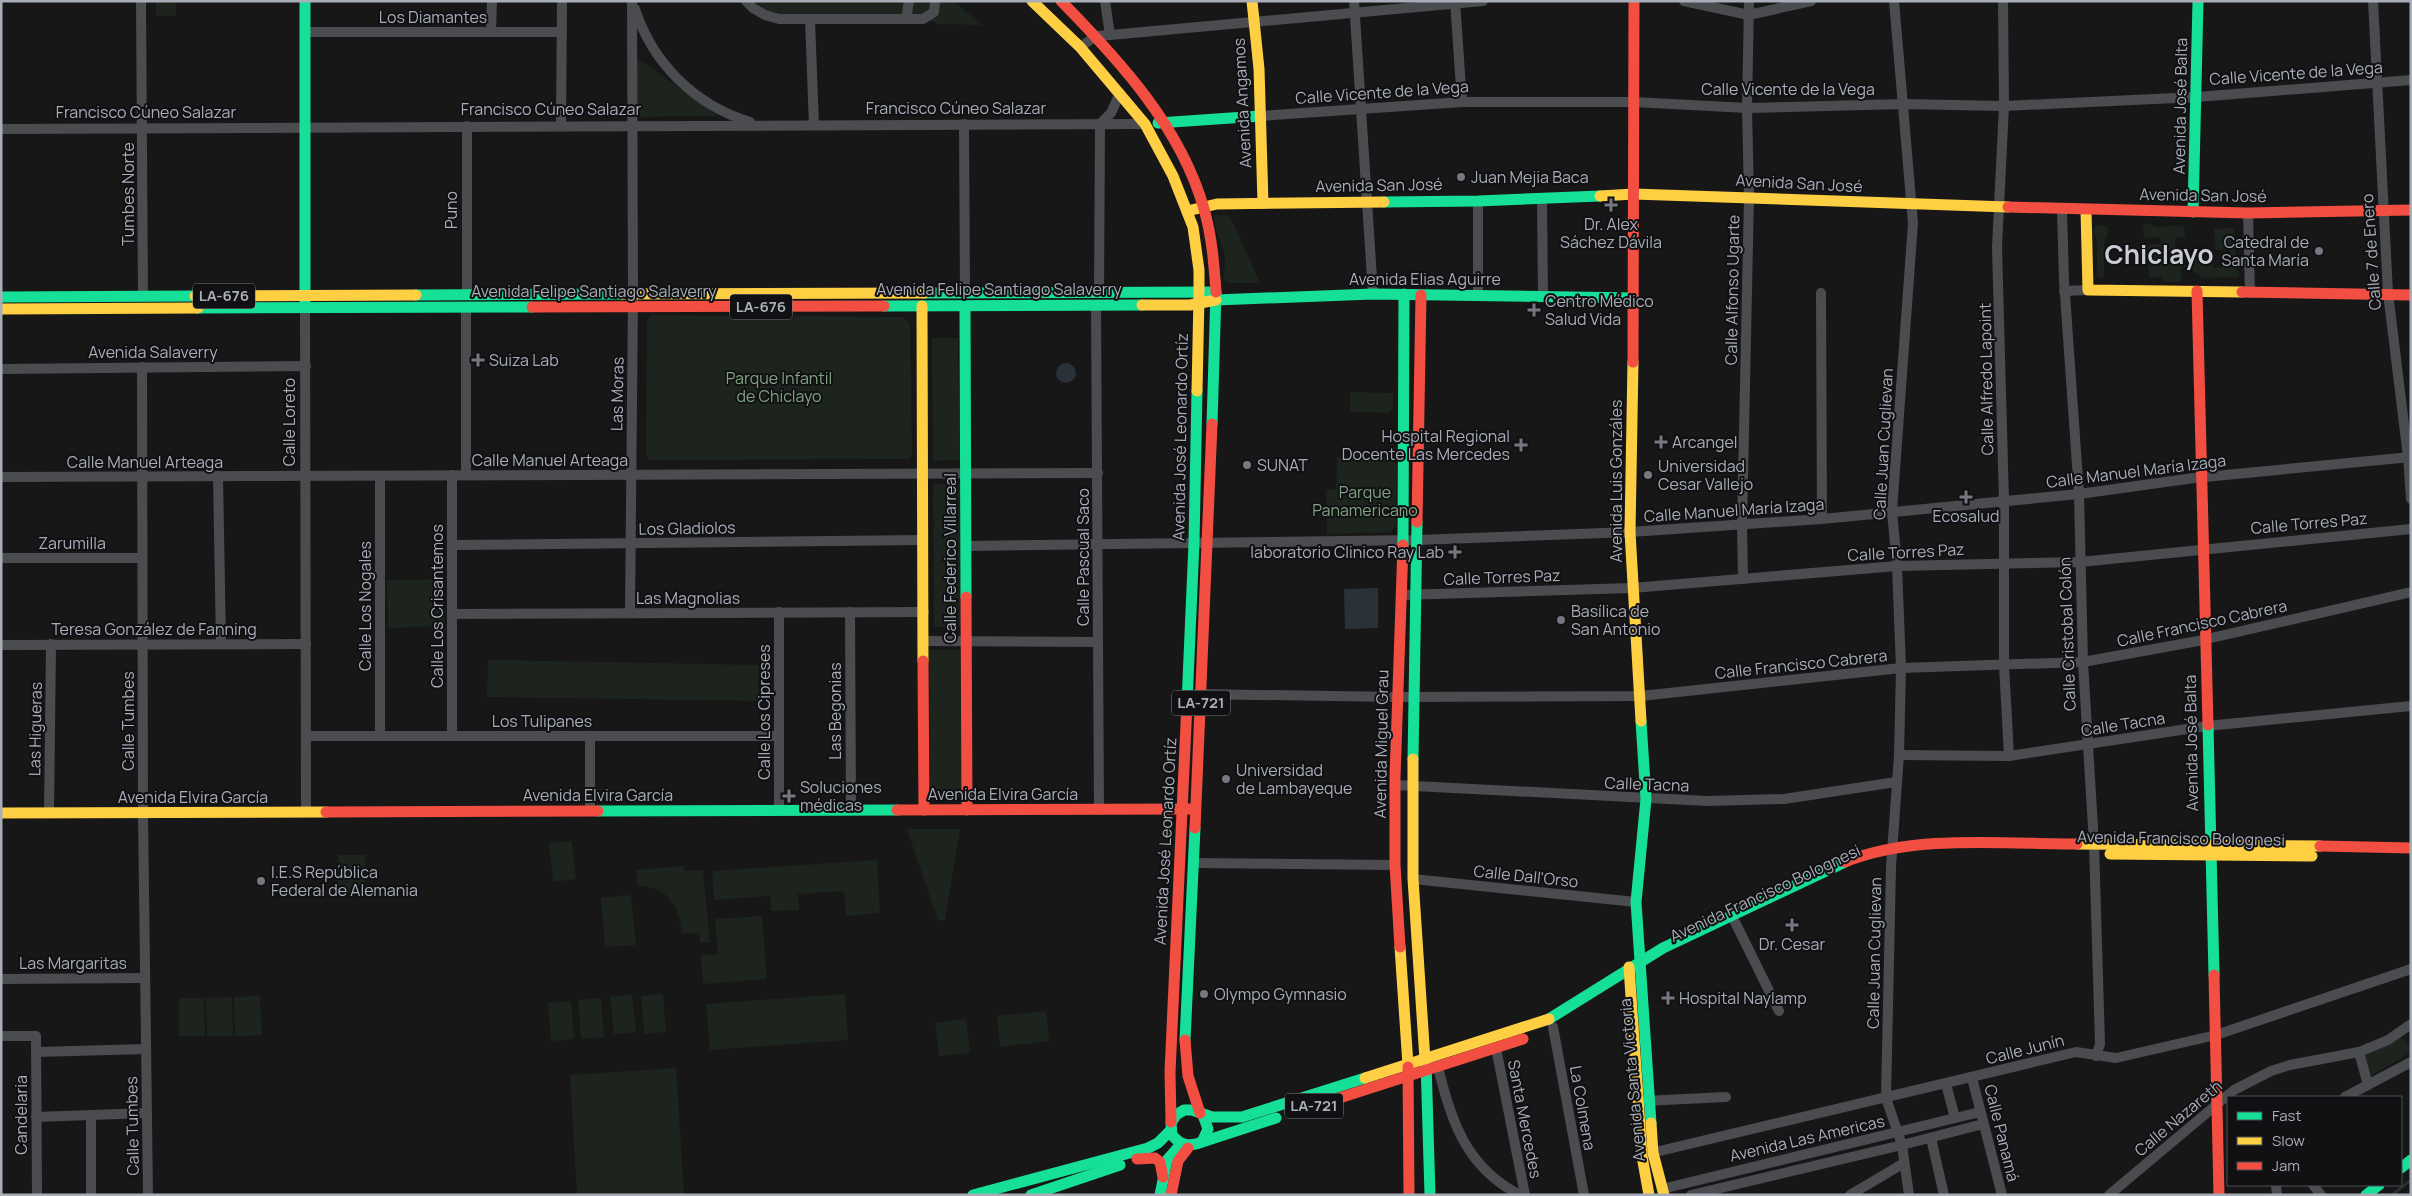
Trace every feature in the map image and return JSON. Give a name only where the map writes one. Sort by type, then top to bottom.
[{"type":"main road","name":"Calle Loreto","points":[[305,1],[305,301]]},
{"type":"main road","points":[[1032,1],[1080,47],[1145,124]]},
{"type":"main road","points":[[1061,1],[1096,36],[1136,84],[1164,123]]},
{"type":"main road","name":"Avenida Angamos","points":[[1252,1],[1260,116],[1263,203]]},
{"type":"main road","name":"Avenida Luis Gonzáles","points":[[1634,1],[1634,298],[1630,532],[1646,799],[1636,902],[1634,969]]},
{"type":"main road","name":"Avenida José Balta","points":[[2193,212],[2198,1]]},
{"type":"main road","name":"Calle Vicente de la Vega","points":[[1164,123],[1260,116]]},
{"type":"main road","name":"Francisco Cúneo Salazar","points":[[1145,124],[1164,123]]},
{"type":"main road","name":"LA-721","points":[[1164,123],[1190,169],[1204,206],[1213,237],[1216,296]]},
{"type":"main road","name":"LA-721","points":[[1145,124],[1173,176],[1196,238],[1199,292]]},
{"type":"main road","name":"Avenida San José","points":[[1187,211],[1204,206],[1263,203],[1366,200],[1542,199],[1634,194],[2062,210],[2248,213],[2411,210]]},
{"type":"main road","points":[[2086,210],[2088,290],[2411,294]]},
{"type":"main road","name":"Avenida José Balta","points":[[2197,291],[2216,1035],[2215,1106],[2219,1195]]},
{"type":"main road","name":"Avenida Felipe Santiago Salaverry","points":[[1,308],[467,295],[965,292],[1199,305],[1216,296]]},
{"type":"main road","name":"Avenida Felipe Santiago Salaverry","points":[[1,297],[143,296],[466,308],[965,306],[1199,292],[1216,296]]},
{"type":"main road","name":"Avenida José Leonardo Ortíz","points":[[1171,1126],[1170,1072],[1194,543],[1199,292]]},
{"type":"main road","name":"Avenida Elias Aguirre","points":[[1216,296],[1234,298],[1404,294],[1634,298]]},
{"type":"main road","name":"Avenida Miguel Grau","points":[[1404,294],[1403,540],[1397,697],[1395,865],[1408,1071],[1409,1195]]},
{"type":"main road","name":"Avenida Miguel Grau","points":[[1421,295],[1412,787],[1413,878],[1426,1066],[1430,1195]]},
{"type":"main road","name":"Avenida José Leonardo Ortíz","points":[[1202,1114],[1188,1076],[1185,1048],[1209,542],[1216,296]]},
{"type":"main road","name":"Calle Federico Villarreal","points":[[922,306],[924,810]]},
{"type":"main road","name":"Calle Federico Villarreal","points":[[965,306],[967,810]]},
{"type":"main road","points":[[1190,645],[1204,646]]},
{"type":"main road","name":"Avenida Elvira García","points":[[1,813],[1196,809]]},
{"type":"main road","name":"Avenida Francisco Bolognesi","points":[[1202,1114],[1242,1117],[1426,1066],[1534,1025],[1550,1018],[1583,997],[1634,969],[1847,861],[1947,845],[2094,849],[2411,848]]},
{"type":"main road","name":"Avenida Francisco Bolognesi","points":[[2210,849],[2411,857]]},
{"type":"main road","name":"Avenida Francisco Bolognesi","points":[[1426,1066],[1438,1067],[1553,1027],[1634,969],[1851,869],[1892,853]]},
{"type":"main road","name":"Avenida Santa Victoria","points":[[1634,969],[1647,1154],[1646,1194]]},
{"type":"main road","name":"Avenida Francisco Bolognesi","points":[[1202,1142],[1408,1071]]},
{"type":"main road","name":"LA-721","points":[[1188,1076],[1199,1094],[1215,1108],[1242,1117]]},
{"type":"main road","name":"LA-721","points":[[1184,1110],[1202,1114],[1208,1128],[1202,1142],[1183,1144],[1173,1137],[1171,1126],[1175,1116],[1184,1110]]},
{"type":"main road","points":[[973,1195],[1148,1148],[1158,1143],[1171,1126]]},
{"type":"main road","points":[[1031,1195],[1183,1144]]},
{"type":"main road","points":[[1160,1195],[1167,1160],[1183,1144]]},
{"type":"main road","points":[[1171,1195],[1183,1144]]},
{"type":"main road","name":"Avenida Santa Victoria","points":[[1647,1154],[1663,1192]]},
{"type":"main road","points":[[1137,1160],[1155,1158],[1160,1162],[1163,1170],[1163,1183]]},
{"type":"main road","points":[[2366,1195],[2377,1186]]},
{"type":"main road","name":"Avenida Las Americas","points":[[1646,1194],[1663,1192]]},
{"type":"street","name":"Tumbes Norte","points":[[141,1],[143,296]]},
{"type":"street","points":[[492,1],[492,32]]},
{"type":"street","points":[[561,125],[562,1]]},
{"type":"street","points":[[633,1],[650,44],[679,81],[717,108],[761,125]]},
{"type":"street","name":"Las Moras","points":[[630,613],[633,1]]},
{"type":"street","points":[[746,1],[765,15],[779,19],[810,20],[923,19],[931,16],[936,7],[935,1]]},
{"type":"street","points":[[906,18],[908,1]]},
{"type":"street","points":[[1106,1],[1110,34]]},
{"type":"street","points":[[1354,1],[1359,108],[1373,294]]},
{"type":"street","points":[[1080,47],[1096,36],[1110,34],[1483,1]]},
{"type":"street","points":[[1684,1],[1749,15],[1811,1]]},
{"type":"street","name":"Calle Alfonso Ugarte","points":[[1743,579],[1742,525],[1749,197],[1747,108],[1749,1]]},
{"type":"street","name":"Calle Juan Cuglievan","points":[[1886,1098],[1892,853],[1899,755],[1901,668],[1897,566],[1892,511],[1913,223],[1894,1]]},
{"type":"street","name":"Calle Alfredo Lapoint","points":[[2003,1],[2004,106],[1996,246],[2004,501],[2002,562],[2004,664],[2009,756]]},
{"type":"street","name":"Calle 7 de Enero","points":[[2373,1],[2388,294],[2410,457],[2411,499]]},
{"type":"street","points":[[1456,2],[1462,102]]},
{"type":"street","points":[[810,20],[814,125]]},
{"type":"street","name":"Los Diamantes","points":[[305,32],[562,32]]},
{"type":"street","name":"Calle Vicente de la Vega","points":[[1260,116],[1462,102],[1634,102],[1747,108],[1903,104],[2004,106],[2197,97],[2411,80]]},
{"type":"street","points":[[1100,124],[1111,113],[1120,93]]},
{"type":"street","points":[[964,124],[965,292]]},
{"type":"street","name":"Calle Pascual Saco","points":[[1099,810],[1098,299],[1100,124]]},
{"type":"street","name":"Francisco Cúneo Salazar","points":[[1,129],[306,126],[1145,124]]},
{"type":"street","name":"Puno","points":[[467,126],[467,295]]},
{"type":"street","points":[[1542,199],[1543,297]]},
{"type":"street","points":[[1478,200],[1478,296]]},
{"type":"street","name":"Calle Cristobal Colón","points":[[2062,210],[2064,291],[2078,494],[2083,662],[2094,849],[2100,1044],[2096,1056]]},
{"type":"street","points":[[2248,213],[2250,293]]},
{"type":"street","points":[[2064,291],[2088,290]]},
{"type":"street","points":[[1821,293],[1822,519]]},
{"type":"street","name":"Calle Loreto","points":[[305,301],[306,812]]},
{"type":"street","points":[[466,308],[466,475]]},
{"type":"street","name":"Avenida Salaverry","points":[[1,368],[306,366]]},
{"type":"street","name":"Calle Tumbes","points":[[142,367],[143,813],[148,1195]]},
{"type":"street","name":"Calle Manuel María Izaga","points":[[966,546],[1417,540],[1630,532],[1822,519],[2078,494],[2201,477],[2410,457]]},
{"type":"street","name":"Calle Manuel Arteaga","points":[[1,477],[1098,473]]},
{"type":"street","points":[[218,476],[221,644]]},
{"type":"street","name":"Calle Los Nogales","points":[[380,476],[380,736]]},
{"type":"street","name":"Calle Los Crisantemos","points":[[452,476],[452,736]]},
{"type":"street","name":"Calle Torres Paz","points":[[1402,595],[1632,588],[1897,566],[2002,562],[2080,562],[2411,528]]},
{"type":"street","name":"Los Gladiolos","points":[[452,545],[923,540]]},
{"type":"street","name":"Zarumilla","points":[[1,558],[142,558]]},
{"type":"street","name":"Calle Francisco Cabrera","points":[[1188,694],[1397,697],[1641,696],[1901,668],[2083,662],[2205,639],[2411,592]]},
{"type":"street","name":"Calle Los Cipreses","points":[[778,612],[779,811]]},
{"type":"street","name":"Las Begonias","points":[[850,612],[851,810]]},
{"type":"street","name":"Las Magnolias","points":[[452,614],[924,612]]},
{"type":"street","points":[[924,641],[1098,642]]},
{"type":"street","name":"Las Higueras","points":[[49,813],[51,644]]},
{"type":"street","name":"Teresa González de Fanning","points":[[1,645],[306,644]]},
{"type":"street","name":"Calle Tacna","points":[[1899,755],[2009,756],[2207,726],[2411,706]]},
{"type":"street","name":"Los Tulipanes","points":[[306,736],[778,736]]},
{"type":"street","points":[[590,736],[590,811]]},
{"type":"street","name":"Calle Tacna","points":[[1395,785],[1707,801],[1784,799],[1896,782]]},
{"type":"street","points":[[1195,863],[1395,865]]},
{"type":"street","name":"Calle Dall'Orso","points":[[1413,878],[1636,902]]},
{"type":"street","points":[[1735,922],[1779,1012]]},
{"type":"street","name":"Calle Junín","points":[[1647,1154],[2076,1052],[2116,1058],[2216,1035],[2411,969]]},
{"type":"street","name":"Las Margaritas","points":[[1,979],[145,978]]},
{"type":"street","name":"La Colmena","points":[[1553,1027],[1584,1195]]},
{"type":"street","name":"Calle Nazareth","points":[[2237,1094],[2271,1071],[2290,1065],[2359,1052],[2388,1040],[2410,1027]]},
{"type":"street","name":"Candelaria","points":[[1,1036],[36,1036],[37,1195]]},
{"type":"street","name":"Santa Mercedes","points":[[1496,1048],[1525,1195]]},
{"type":"street","points":[[36,1052],[146,1049]]},
{"type":"street","points":[[2359,1052],[2368,1085]]},
{"type":"street","points":[[2347,1096],[2411,1062]]},
{"type":"street","points":[[1438,1067],[1453,1121],[1469,1150],[1489,1175],[1504,1187],[1520,1195]]},
{"type":"street","name":"Calle Panamá","points":[[1972,1078],[2002,1195]]},
{"type":"street","points":[[1946,1084],[1954,1118]]},
{"type":"street","points":[[1643,1101],[1726,1097]]},
{"type":"street","points":[[1886,1098],[1902,1145],[1910,1195]]},
{"type":"street","name":"Calle Nazareth","points":[[2109,1195],[2215,1106],[2227,1099]]},
{"type":"street","points":[[36,1117],[147,1112]]},
{"type":"street","name":"Avenida Las Americas","points":[[1663,1192],[1980,1112]]},
{"type":"street","points":[[91,1115],[91,1195]]},
{"type":"street","name":"Avenida Las Americas","points":[[1691,1195],[1983,1124]]},
{"type":"street","points":[[1931,1138],[1944,1195]]},
{"type":"street","points":[[1850,1195],[1861,1192],[1904,1164]]},
{"type":"green space","points":[[156,1],[176,1],[176,16],[156,16]]},
{"type":"green space","points":[[754,1],[954,1],[982,25],[938,24],[920,16],[784,16],[768,12]]},
{"type":"green space","points":[[636,57],[718,116],[638,117]]},
{"type":"green space","points":[[1215,215],[1230,216],[1260,283],[1227,283],[1223,279],[1225,257],[1214,220]]},
{"type":"green space","points":[[2150,223],[2157,227],[2184,227],[2185,237],[2175,238],[2176,252],[2184,252],[2185,267],[2181,267],[2181,282],[2164,282],[2162,277],[2149,278],[2147,245],[2161,244],[2160,237],[2144,238],[2143,224]]},
{"type":"green space","points":[[2098,225],[2106,226],[2109,231],[2104,242],[2104,277],[2097,277],[2097,238],[2092,230]]},
{"type":"green space","points":[[2234,228],[2236,260],[2231,260],[2230,249],[2216,250],[2214,229]]},
{"type":"green space","points":[[2213,257],[2214,268],[2230,266],[2230,263],[2237,262],[2236,270],[2239,271],[2239,277],[2203,278],[2191,269],[2190,259]]},
{"type":"green space","name":"Parque Infantil de Chiclayo","points":[[651,315],[903,317],[910,323],[912,455],[909,459],[649,460],[646,456],[647,320]]},
{"type":"green space","points":[[932,338],[958,338],[960,460],[933,461]]},
{"type":"green space","points":[[1350,392],[1393,393],[1393,408],[1389,413],[1350,412]]},
{"type":"green space","name":"Parque Panamericano","points":[[1337,457],[1390,457],[1397,465],[1396,524],[1391,532],[1327,534],[1326,490],[1336,489]]},
{"type":"green space","points":[[933,484],[960,484],[961,627],[934,627]]},
{"type":"green space","points":[[443,579],[445,626],[388,628],[387,580]]},
{"type":"green space","points":[[929,650],[960,650],[962,798],[930,798]]},
{"type":"green space","points":[[488,660],[759,665],[758,701],[487,697]]},
{"type":"green space","points":[[907,829],[960,829],[945,920],[938,921]]},
{"type":"green space","points":[[572,841],[576,879],[553,882],[549,843]]},
{"type":"green space","points":[[338,855],[365,855],[365,895],[338,895]]},
{"type":"green space","points":[[877,860],[880,913],[846,916],[844,891],[798,894],[799,910],[771,911],[770,896],[714,900],[712,871]]},
{"type":"green space","points":[[684,866],[684,871],[703,870],[710,942],[700,943],[699,933],[682,934],[679,915],[665,894],[648,887],[638,886],[636,870]]},
{"type":"green space","points":[[631,895],[636,945],[605,947],[601,898]]},
{"type":"green space","points":[[762,916],[767,979],[703,984],[701,955],[718,954],[715,919]]},
{"type":"green space","points":[[632,994],[636,1032],[614,1034],[610,997]]},
{"type":"green space","points":[[663,994],[666,1032],[644,1034],[641,996]]},
{"type":"green space","points":[[845,994],[848,1040],[710,1050],[706,1004]]},
{"type":"green space","points":[[260,996],[262,1035],[235,1036],[234,997]]},
{"type":"green space","points":[[232,997],[233,1036],[207,1036],[206,998]]},
{"type":"green space","points":[[179,998],[204,998],[205,1036],[179,1036]]},
{"type":"green space","points":[[601,998],[604,1037],[581,1039],[578,1000]]},
{"type":"green space","points":[[571,1001],[574,1039],[551,1041],[548,1003]]},
{"type":"green space","points":[[1046,1011],[1049,1041],[1000,1047],[997,1016]]},
{"type":"green space","points":[[966,1019],[970,1053],[939,1056],[935,1023]]},
{"type":"green space","points":[[2399,1037],[2408,1044],[2408,1054],[2370,1076],[2364,1055]]},
{"type":"green space","points":[[676,1068],[684,1195],[577,1195],[570,1075]]},
{"type":"shaded area","points":[[1066,363],[1073,366],[1076,373],[1073,380],[1066,383],[1059,380],[1056,373],[1059,366]]},
{"type":"shaded area","points":[[1378,588],[1378,628],[1345,629],[1344,589]]},
{"type":"waterway","points":[[2392,1195],[2411,1180]]},
{"type":"traffic: fast","points":[[305,1],[305,305]]},
{"type":"traffic: fast","points":[[2193,212],[2198,1]]},
{"type":"traffic: fast","points":[[1158,123],[1260,116]]},
{"type":"traffic: fast","points":[[1384,202],[1478,201],[1600,196]]},
{"type":"traffic: fast","points":[[924,293],[1216,292],[1212,424]]},
{"type":"traffic: fast","points":[[416,295],[622,294]]},
{"type":"traffic: fast","points":[[1216,300],[1373,294],[1634,298]]},
{"type":"traffic: fast","points":[[1403,545],[1404,294]]},
{"type":"traffic: fast","points":[[1,297],[195,296]]},
{"type":"traffic: fast","points":[[884,306],[1142,305]]},
{"type":"traffic: fast","points":[[965,306],[966,597]]},
{"type":"traffic: fast","points":[[198,308],[532,307]]},
{"type":"traffic: fast","points":[[1187,703],[1194,543],[1197,391]]},
{"type":"traffic: fast","points":[[1413,759],[1417,522]]},
{"type":"traffic: fast","points":[[1641,721],[1646,799],[1636,902],[1651,1123]]},
{"type":"traffic: fast","points":[[2208,725],[2214,975]]},
{"type":"traffic: fast","points":[[598,811],[897,810]]},
{"type":"traffic: fast","points":[[1185,1040],[1195,828]]},
{"type":"traffic: fast","points":[[1549,1019],[1663,948],[1845,862]]},
{"type":"traffic: fast","points":[[1426,1062],[1430,1195]]},
{"type":"traffic: fast","points":[[1203,1115],[1208,1129],[1202,1142],[1194,1145],[1186,1144],[1172,1135],[1171,1123],[1176,1115],[1184,1110],[1192,1110],[1212,1117],[1242,1117],[1365,1078]]},
{"type":"traffic: fast","points":[[1202,1142],[1276,1118]]},
{"type":"traffic: fast","points":[[973,1195],[1148,1148],[1158,1143],[1171,1130]]},
{"type":"traffic: fast","points":[[1160,1195],[1167,1160],[1181,1144]]},
{"type":"traffic: fast","points":[[2402,1167],[2411,1160]]},
{"type":"traffic: fast","points":[[1031,1195],[1120,1165]]},
{"type":"traffic: fast","points":[[2366,1195],[2378,1186]]},
{"type":"traffic: slow","points":[[1032,1],[1080,47],[1145,124],[1173,176],[1193,227],[1199,270],[1199,292]]},
{"type":"traffic: slow","points":[[1252,1],[1259,69],[1263,203]]},
{"type":"traffic: slow","points":[[1600,196],[1634,194],[2008,207]]},
{"type":"traffic: slow","points":[[1187,211],[1217,204],[1384,202]]},
{"type":"traffic: slow","points":[[2086,210],[2088,290],[2242,292]]},
{"type":"traffic: slow","points":[[622,294],[924,293]]},
{"type":"traffic: slow","points":[[195,296],[416,295]]},
{"type":"traffic: slow","points":[[1197,391],[1199,296]]},
{"type":"traffic: slow","points":[[1142,305],[1190,305],[1216,300]]},
{"type":"traffic: slow","points":[[922,306],[923,661]]},
{"type":"traffic: slow","points":[[1,309],[198,308]]},
{"type":"traffic: slow","points":[[1633,362],[1630,532],[1641,721]]},
{"type":"traffic: slow","points":[[1413,759],[1413,879],[1425,1060]]},
{"type":"traffic: slow","points":[[1,813],[326,812]]},
{"type":"traffic: slow","points":[[2077,844],[2320,846]]},
{"type":"traffic: slow","points":[[2110,854],[2312,856]]},
{"type":"traffic: slow","points":[[1400,947],[1408,1065]]},
{"type":"traffic: slow","points":[[1629,967],[1642,1156],[1649,1195]]},
{"type":"traffic: slow","points":[[1365,1078],[1549,1019]]},
{"type":"traffic: slow","points":[[1651,1123],[1653,1153],[1664,1195]]},
{"type":"traffic: jam","points":[[1061,1],[1105,47],[1146,96],[1180,150],[1194,179],[1207,219],[1216,292]]},
{"type":"traffic: jam","points":[[1633,362],[1634,1]]},
{"type":"traffic: jam","points":[[2008,207],[2248,213],[2411,210]]},
{"type":"traffic: jam","points":[[2197,291],[2208,725]]},
{"type":"traffic: jam","points":[[2242,292],[2411,295]]},
{"type":"traffic: jam","points":[[1417,522],[1421,295]]},
{"type":"traffic: jam","points":[[532,307],[884,306]]},
{"type":"traffic: jam","points":[[1195,828],[1212,424]]},
{"type":"traffic: jam","points":[[1400,947],[1395,865],[1395,777],[1403,545]]},
{"type":"traffic: jam","points":[[966,597],[967,810]]},
{"type":"traffic: jam","points":[[923,661],[924,810]]},
{"type":"traffic: jam","points":[[1171,1122],[1170,1072],[1187,703]]},
{"type":"traffic: jam","points":[[897,810],[1193,809]]},
{"type":"traffic: jam","points":[[326,812],[598,811]]},
{"type":"traffic: jam","points":[[1845,862],[1872,853],[1900,847],[1929,844],[1960,842],[2077,844]]},
{"type":"traffic: jam","points":[[2320,846],[2411,848]]},
{"type":"traffic: jam","points":[[2214,975],[2219,1195]]},
{"type":"traffic: jam","points":[[1333,1100],[1523,1039]]},
{"type":"traffic: jam","points":[[1185,1040],[1188,1076],[1200,1113]]},
{"type":"traffic: jam","points":[[1408,1067],[1409,1195]]},
{"type":"traffic: jam","points":[[1171,1195],[1178,1161],[1188,1148]]},
{"type":"traffic: jam","points":[[1137,1159],[1155,1158],[1160,1162],[1163,1177]]},
{"type":"place","name":"Juan Mejia Baca","points":[[1461,177]]},
{"type":"place","name":"Dr. Alex Sáchez Dávila","points":[[1611,205]]},
{"type":"place","name":"Catedral de Santa María","points":[[2319,251]]},
{"type":"place","name":"Centro Médico Salud Vida","points":[[1534,310]]},
{"type":"place","name":"Suiza Lab","points":[[478,360]]},
{"type":"place","name":"Arcangel","points":[[1661,442]]},
{"type":"place","name":"Hospital Regional Docente Las Mercedes","points":[[1521,445]]},
{"type":"place","name":"SUNAT","points":[[1247,465]]},
{"type":"place","name":"Universidad Cesar Vallejo","points":[[1648,475]]},
{"type":"place","name":"Ecosalud","points":[[1966,497]]},
{"type":"place","name":"laboratorio Clinico Ray Lab","points":[[1455,552]]},
{"type":"place","name":"Basílica de San Antonio","points":[[1561,620]]},
{"type":"place","name":"Universidad de Lambayeque","points":[[1226,779]]},
{"type":"place","name":"Soluciones médicas","points":[[789,796]]},
{"type":"place","name":"I.E.S República Federal de Alemania","points":[[261,881]]},
{"type":"place","name":"Dr. Cesar","points":[[1792,925]]},
{"type":"place","name":"Olympo Gymnasio","points":[[1204,994]]},
{"type":"place","name":"Hospital Naylamp","points":[[1668,998]]},
{"type":"district","name":"Chiclayo","points":[[2159,255]]}]
